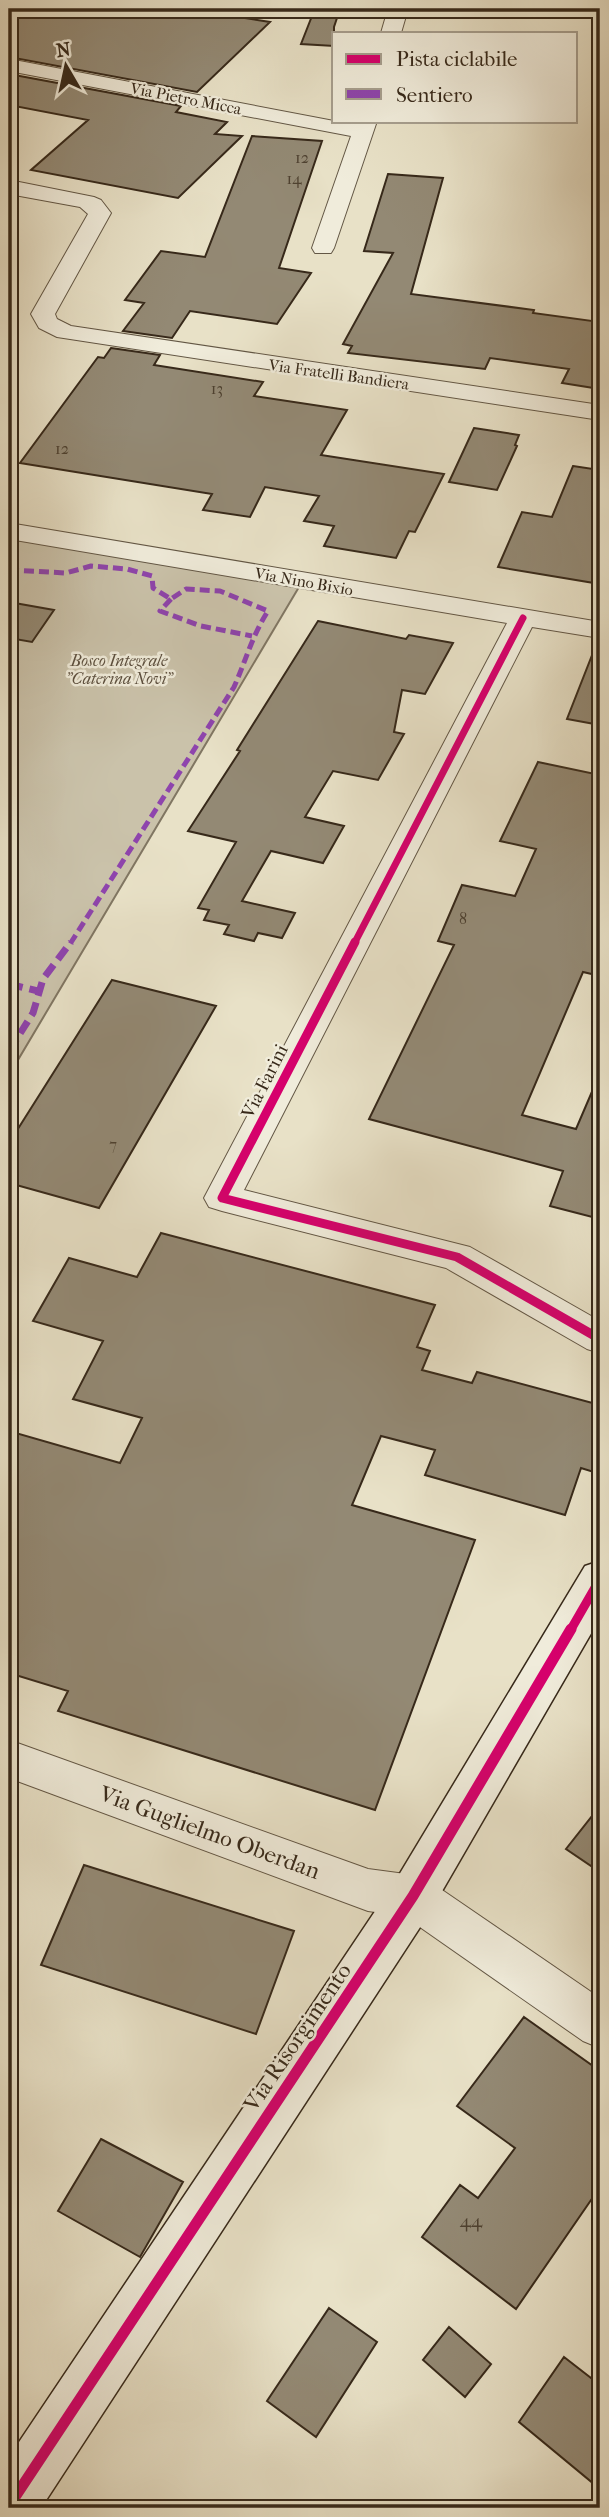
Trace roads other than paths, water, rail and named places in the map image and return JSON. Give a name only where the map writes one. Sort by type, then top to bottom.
[{"type":"street","points":[[391,32],[398,9]]},
{"type":"street","name":"Via Pietro Micca","points":[[9,65],[332,120]]},
{"type":"street","name":"Via Pietro Micca","points":[[343,122],[366,126]]},
{"type":"street","points":[[323,248],[366,126]]},
{"type":"street","name":"Via Fratelli Bandiera","points":[[9,187],[75,200],[99,209],[98,220],[43,314],[47,323],[78,335],[600,413]]},
{"type":"street","name":"Via Nino Bixio","points":[[9,531],[600,630]]},
{"type":"street","name":"Via Farini","points":[[523,618],[222,1198],[457,1257],[600,1339]]},
{"type":"street","name":"Via Risorgimento","points":[[9,2506],[413,1896],[600,1579]]},
{"type":"street","name":"Via Guglielmo Oberdan","points":[[9,1759],[368,1889],[413,1896]]},
{"type":"street","points":[[413,1896],[600,2025]]},
{"type":"park label","name":"Bosco Integrale \"Caterina Novi\"","points":[[119,669]]}]
